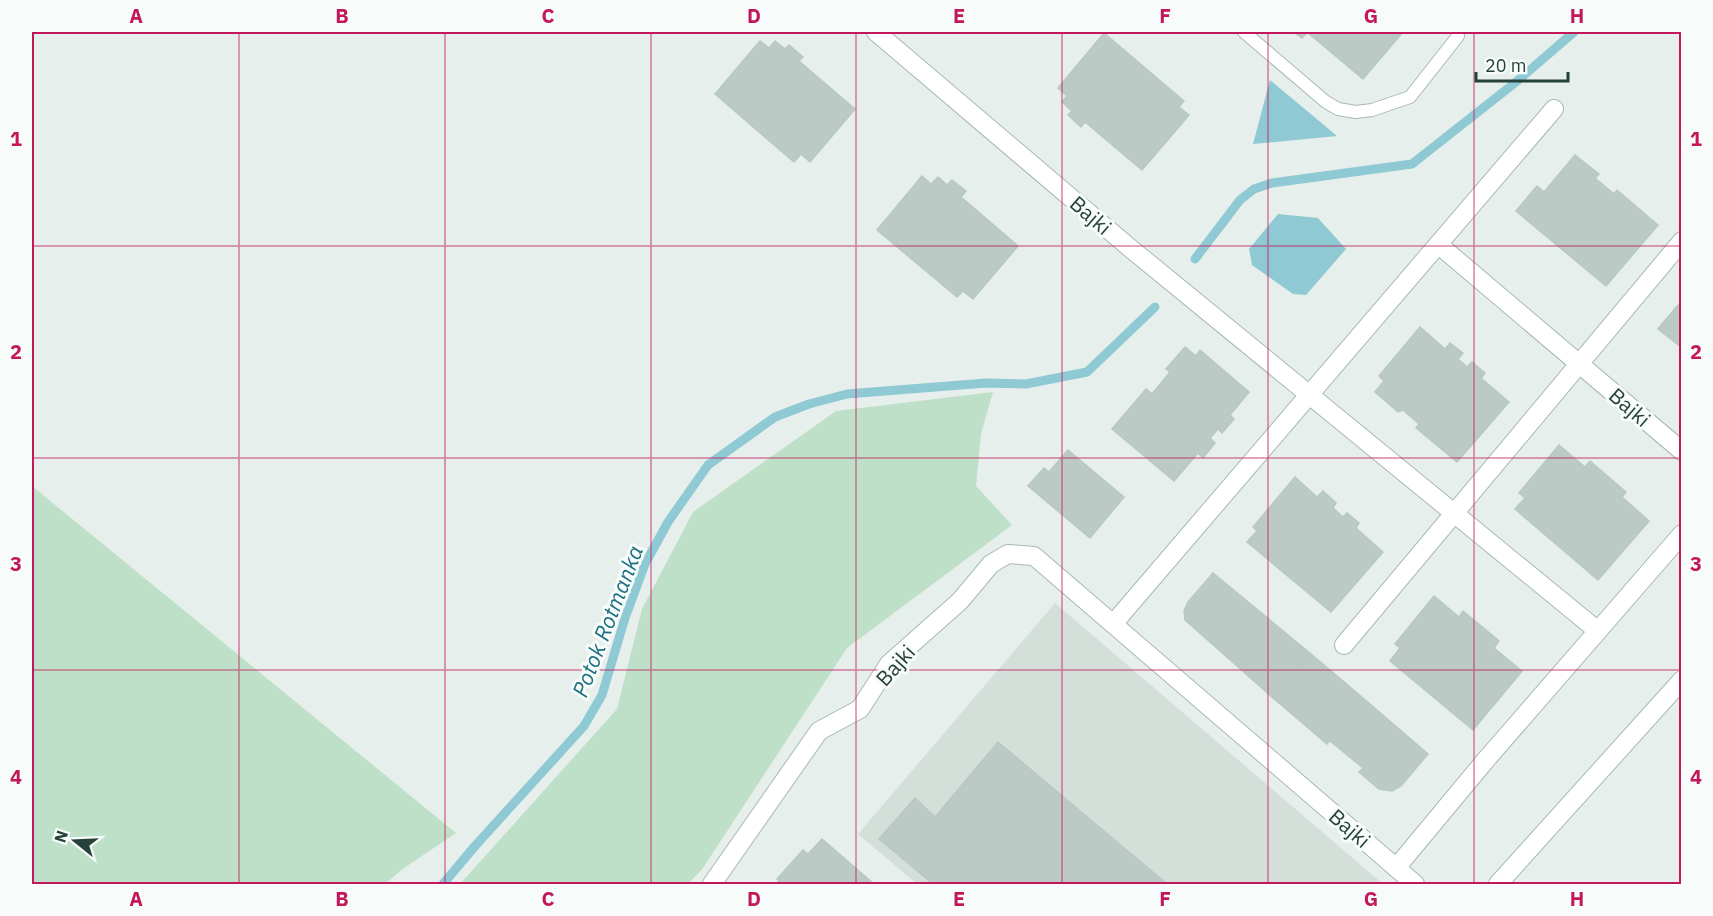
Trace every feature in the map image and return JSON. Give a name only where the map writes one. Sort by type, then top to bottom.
[{"type":"street","name":"Bajki","points":[[876,32],[1130,248],[1598,631]]},
{"type":"street","points":[[1113,624],[1554,109]]},
{"type":"street","points":[[1344,645],[1682,241]]},
{"type":"street","name":"Bajki","points":[[1439,245],[1682,451]]},
{"type":"street","points":[[1396,868],[1484,762],[1682,534]]},
{"type":"street","name":"Bajki","points":[[712,885],[819,731],[860,709],[889,664],[960,601],[991,564],[1008,554],[1034,556],[1415,885]]},
{"type":"street","points":[[1498,885],[1682,681]]},
{"type":"lane","points":[[1244,32],[1326,102],[1338,110],[1356,112],[1372,110],[1410,97],[1458,36]]},
{"type":"shaded area","points":[[1055,603],[1383,884],[917,884],[858,834]]},
{"type":"green space","points":[[993,392],[981,434],[976,486],[1012,525],[847,648],[703,868],[688,884],[460,884],[617,709],[642,609],[693,512],[836,411]]},
{"type":"green space","points":[[32,486],[456,833],[404,868],[385,884],[32,884]]},
{"type":"water","points":[[1270,80],[1337,136],[1253,144]]},
{"type":"water","points":[[1278,214],[1318,218],[1346,249],[1306,295],[1293,294],[1252,265],[1249,249]]},
{"type":"building","points":[[1294,32],[1307,32],[1302,38]]},
{"type":"building","points":[[1307,32],[1403,32],[1363,79]]},
{"type":"building","points":[[1104,33],[1184,101],[1179,107],[1189,115],[1142,170],[1085,122],[1081,127],[1068,115],[1072,111],[1062,102],[1067,96],[1058,88]]},
{"type":"building","points":[[760,41],[769,48],[775,41],[785,49],[789,45],[803,57],[799,61],[855,109],[810,162],[801,154],[794,162],[715,94]]},
{"type":"building","points":[[1575,155],[1599,174],[1595,178],[1614,194],[1617,190],[1658,225],[1606,286],[1516,211],[1537,186],[1544,192]]},
{"type":"building","points":[[922,176],[931,184],[938,177],[947,185],[952,180],[966,191],[961,197],[1018,246],[973,299],[963,291],[957,297],[877,230]]},
{"type":"building","points":[[1678,305],[1682,308],[1682,348],[1658,329]]},
{"type":"building","points":[[1420,327],[1445,349],[1450,343],[1463,353],[1458,359],[1467,367],[1472,362],[1485,373],[1481,378],[1509,402],[1457,462],[1416,428],[1419,424],[1403,410],[1398,412],[1375,392],[1384,381],[1379,376]]},
{"type":"building","points":[[1185,347],[1196,356],[1200,350],[1249,392],[1230,415],[1234,419],[1222,433],[1218,429],[1210,438],[1215,443],[1203,458],[1198,453],[1174,481],[1112,429],[1146,389],[1152,394],[1170,372],[1166,369]]},
{"type":"building","points":[[1559,445],[1585,467],[1590,461],[1626,492],[1622,497],[1649,521],[1598,580],[1515,509],[1525,498],[1519,493]]},
{"type":"building","points":[[1068,450],[1124,497],[1090,538],[1028,486],[1044,468],[1049,472]]},
{"type":"building","points":[[1295,477],[1317,497],[1323,491],[1336,503],[1333,508],[1343,517],[1347,513],[1359,523],[1356,528],[1383,552],[1331,612],[1247,542],[1257,531],[1253,527]]},
{"type":"building","points":[[1213,573],[1311,654],[1273,698],[1185,620],[1184,611],[1188,602]]},
{"type":"building","points":[[1434,596],[1459,617],[1463,611],[1499,641],[1494,648],[1522,671],[1473,730],[1390,661],[1400,648],[1395,644]]},
{"type":"building","points":[[1311,654],[1363,698],[1327,744],[1273,698]]},
{"type":"building","points":[[1363,698],[1428,754],[1401,786],[1392,791],[1379,789],[1359,772],[1363,768],[1329,740]]},
{"type":"building","points":[[998,742],[1167,884],[933,884],[879,839],[915,798],[935,817]]},
{"type":"building","points":[[822,839],[874,884],[776,884],[779,881],[777,879],[803,850],[808,854]]},
{"type":"waterway","name":"Potok Rotmanka","points":[[1195,259],[1240,200],[1254,189],[1272,183],[1412,164],[1516,82],[1574,32]]},
{"type":"waterway","name":"Potok Rotmanka","points":[[443,884],[584,726],[602,695],[625,618],[645,564],[668,522],[708,465],[775,417],[809,404],[847,394],[986,383],[1026,384],[1087,372],[1155,307]]}]
